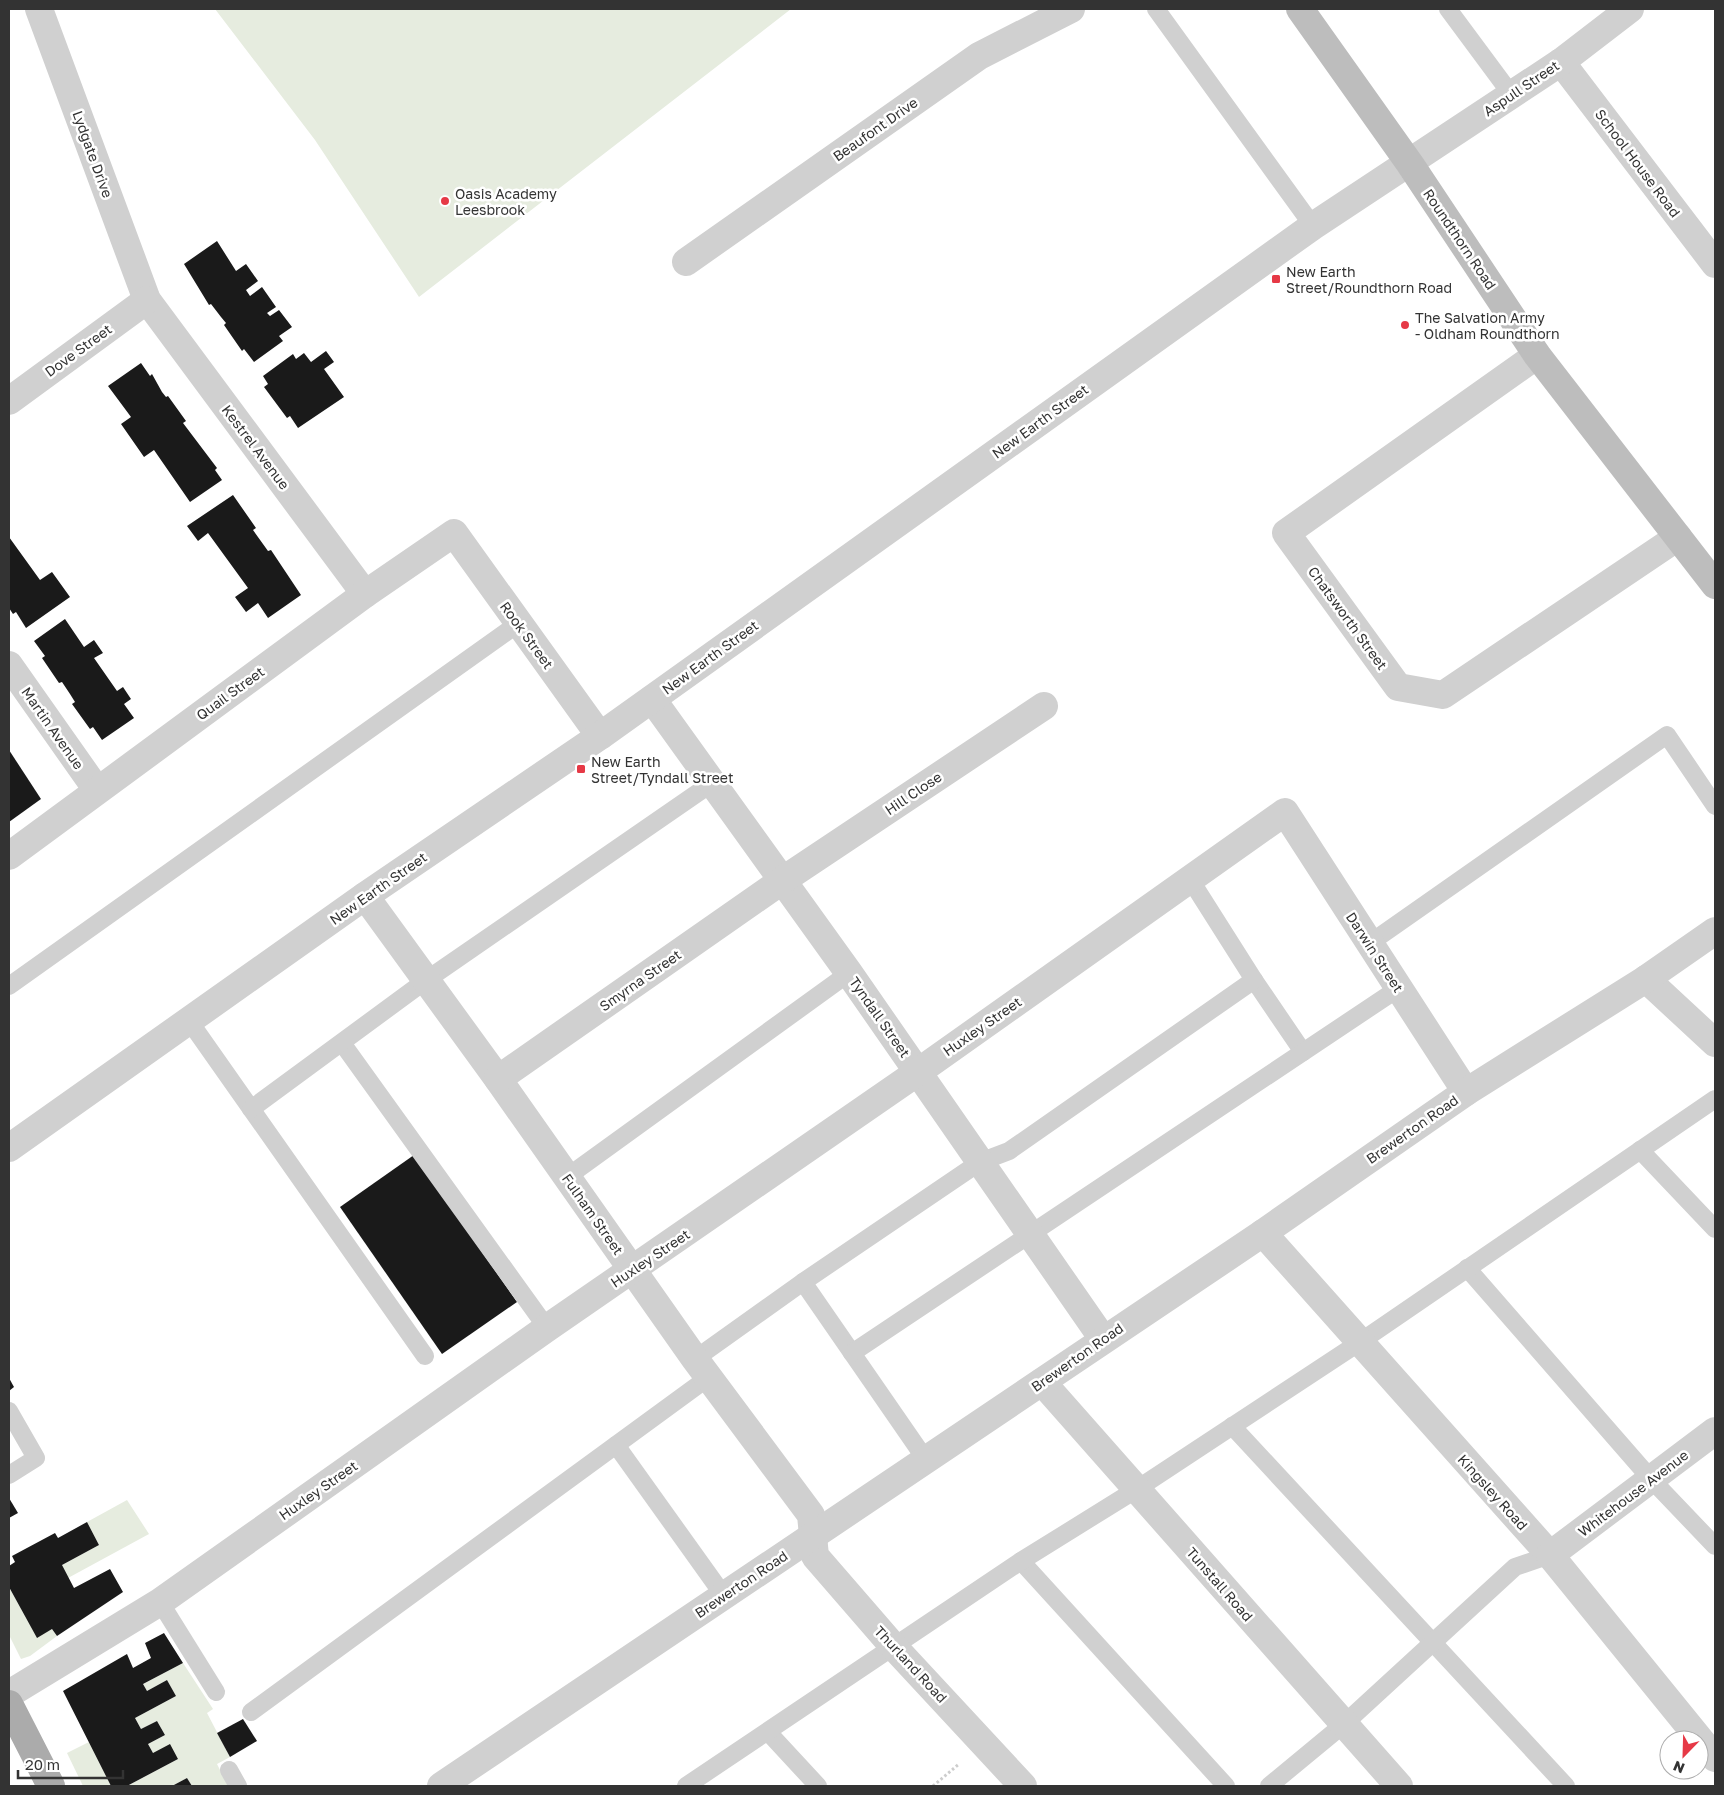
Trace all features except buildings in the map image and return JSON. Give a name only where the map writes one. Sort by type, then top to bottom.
[{"type":"main road","points":[[9,1704],[51,1786]]},
{"type":"street","name":"Lydgate Drive","points":[[39,9],[147,300]]},
{"type":"street","name":"Beaufont Drive","points":[[686,262],[979,56],[1071,9]]},
{"type":"street","name":"Roundthorn Road","points":[[1300,9],[1410,164],[1538,355],[1715,585]]},
{"type":"street","name":"Aspull Street","points":[[1410,164],[1561,62],[1630,9]]},
{"type":"street","name":"School House Road","points":[[1561,62],[1715,264]]},
{"type":"street","name":"New Earth Street","points":[[9,1148],[190,1022],[365,896],[600,736],[1313,226],[1410,164]]},
{"type":"street","name":"Dove Street","points":[[9,400],[147,300]]},
{"type":"street","name":"Kestrel Avenue","points":[[147,300],[364,594]]},
{"type":"street","name":"Chatsworth Street","points":[[1538,355],[1286,532],[1398,686],[1442,695],[1678,537]]},
{"type":"street","name":"Quail Street","points":[[9,856],[364,594],[454,534]]},
{"type":"street","name":"Rook Street","points":[[454,534],[600,736]]},
{"type":"street","name":"Martin Avenue","points":[[9,665],[97,790]]},
{"type":"street","name":"Tyndall Street","points":[[652,699],[849,973],[1103,1339]]},
{"type":"street","name":"Hill Close","points":[[783,880],[1044,706]]},
{"type":"street","name":"Darwin Street","points":[[1285,812],[1466,1092]]},
{"type":"street","name":"Huxley Street","points":[[9,1694],[160,1602],[547,1328],[918,1072],[1285,812]]},
{"type":"street","name":"Smyrna Street","points":[[498,1079],[783,880]]},
{"type":"street","name":"Fulham Street","points":[[365,896],[498,1079],[702,1368],[811,1515],[813,1535]]},
{"type":"street","name":"Brewerton Road","points":[[449,1784],[813,1535],[1263,1233],[1466,1092],[1646,978],[1715,931]]},
{"type":"street","points":[[1646,978],[1715,1043]]},
{"type":"street","name":"Kingsley Road","points":[[1263,1233],[1550,1556],[1715,1758]]},
{"type":"street","name":"Tunstall Road","points":[[1042,1382],[1399,1786]]},
{"type":"street","name":"Whitehouse Avenue","points":[[1550,1556],[1715,1431]]},
{"type":"street","name":"Thurland Road","points":[[813,1535],[816,1556],[893,1646],[1023,1786]]},
{"type":"lane","points":[[1156,9],[1313,226]]},
{"type":"lane","points":[[1448,9],[1511,94]]},
{"type":"lane","points":[[9,986],[518,623]]},
{"type":"lane","points":[[1370,943],[1666,735],[1715,806]]},
{"type":"lane","points":[[255,1114],[342,1043],[425,981],[712,783]]},
{"type":"lane","points":[[1190,879],[1254,980],[1303,1052]]},
{"type":"lane","points":[[567,1177],[849,973]]},
{"type":"lane","points":[[251,1712],[616,1445],[702,1368],[803,1282],[980,1162],[1009,1151],[1254,980]]},
{"type":"lane","points":[[852,1353],[1399,988]]},
{"type":"lane","points":[[190,1022],[425,1356]]},
{"type":"lane","points":[[342,1043],[547,1328]]},
{"type":"lane","points":[[686,1786],[1021,1561],[1136,1489],[1360,1342],[1715,1099]]},
{"type":"lane","points":[[1640,1150],[1715,1230]]},
{"type":"lane","points":[[1467,1268],[1652,1479],[1715,1546]]},
{"type":"lane","points":[[803,1282],[926,1460]]},
{"type":"lane","points":[[9,1411],[36,1458],[9,1475]]},
{"type":"lane","points":[[1232,1426],[1566,1786]]},
{"type":"lane","points":[[616,1445],[724,1596]]},
{"type":"lane","points":[[1269,1786],[1344,1724],[1515,1567],[1550,1556]]},
{"type":"lane","points":[[1021,1561],[1226,1786]]},
{"type":"lane","points":[[160,1602],[216,1692]]},
{"type":"lane","points":[[768,1732],[818,1786]]},
{"type":"lane","points":[[229,1770],[238,1786]]},
{"type":"shaded area","name":"Oasis Academy Leesbrook","points":[[215,9],[791,9],[419,297],[315,140]]},
{"type":"shaded area","points":[[127,1500],[149,1534],[68,1578],[62,1565],[99,1545],[87,1522]]},
{"type":"shaded area","points":[[9,1587],[37,1637],[52,1629],[57,1636],[30,1656],[21,1659],[9,1635]]},
{"type":"shaded area","points":[[183,1663],[213,1709],[207,1713],[230,1757],[217,1764],[228,1786],[192,1786],[187,1778],[172,1786],[127,1786],[178,1759],[153,1753],[148,1744],[165,1735],[157,1721],[141,1729],[135,1718],[176,1696],[167,1680],[147,1691],[143,1684]]},
{"type":"shaded area","points":[[89,1742],[111,1786],[83,1786],[67,1753]]},
{"type":"place","name":"Oasis Academy Leesbrook","points":[[445,201]]},
{"type":"place","name":"New Earth Street/Roundthorn Road","points":[[1276,279]]},
{"type":"place","name":"The Salvation Army - Oldham Roundthorn","points":[[1405,325]]},
{"type":"place","name":"New Earth Street/Tyndall Street","points":[[581,769]]}]
